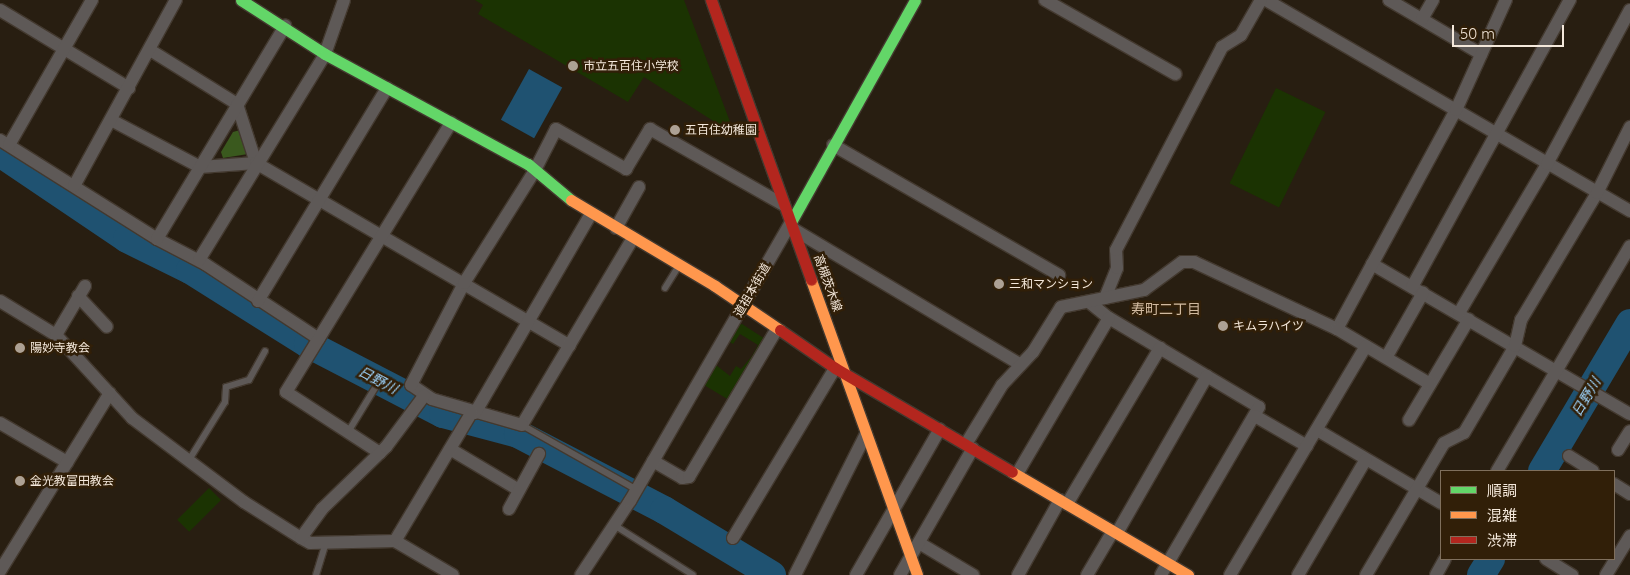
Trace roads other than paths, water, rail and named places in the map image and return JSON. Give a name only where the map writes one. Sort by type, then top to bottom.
[{"type":"street","points":[[5,0],[0,10],[129,88]]},
{"type":"street","points":[[92,0],[64,50],[5,142],[157,239],[199,260],[258,300],[315,345]]},
{"type":"street","points":[[74,186],[176,0]]},
{"type":"street","points":[[241,0],[259,4],[285,26],[325,54],[528,164],[534,172],[591,214],[715,286],[742,307],[841,371],[1188,575]]},
{"type":"street","points":[[199,260],[256,163],[325,54],[344,0]]},
{"type":"street","name":"高槻茨木線","points":[[711,0],[792,226],[841,371],[917,575]]},
{"type":"street","name":"道祖本街道","points":[[581,575],[638,489],[742,307],[792,226],[833,145],[915,0]]},
{"type":"street","points":[[1045,0],[1175,74]]},
{"type":"street","points":[[1105,298],[1117,268],[1116,250],[1222,47],[1241,35],[1261,0]]},
{"type":"street","points":[[1266,0],[1630,211]]},
{"type":"street","points":[[1389,0],[1480,54]]},
{"type":"street","points":[[1422,19],[1433,0]]},
{"type":"street","points":[[1337,329],[1456,110],[1506,0]]},
{"type":"street","points":[[1387,356],[1418,290],[1570,0]]},
{"type":"street","points":[[1409,420],[1630,10]]},
{"type":"street","points":[[157,239],[285,26]]},
{"type":"street","points":[[150,50],[238,104],[256,163]]},
{"type":"street","points":[[258,300],[321,200],[387,88]]},
{"type":"street","points":[[111,120],[200,167],[256,163],[570,346]]},
{"type":"street","points":[[380,452],[286,392],[452,123]]},
{"type":"street","points":[[1366,575],[1415,488],[1444,443],[1464,433],[1515,346],[1521,320],[1596,193],[1630,127]]},
{"type":"street","points":[[420,402],[411,385],[464,284],[534,172],[556,130],[626,169],[650,129],[784,205]]},
{"type":"street","points":[[833,145],[1059,275]]},
{"type":"street","points":[[616,228],[639,187]]},
{"type":"street","points":[[394,541],[474,412],[591,214]]},
{"type":"street","points":[[792,226],[1021,365]]},
{"type":"street","points":[[420,402],[474,412],[522,425],[633,238]]},
{"type":"street","points":[[1498,470],[1630,246]]},
{"type":"street","points":[[900,575],[911,558],[1002,385],[1033,352],[1061,307],[1144,290],[1182,262],[1194,262],[1337,329],[1387,356],[1430,384]]},
{"type":"street","points":[[1372,264],[1630,414]]},
{"type":"street","points":[[56,335],[82,291],[107,327]]},
{"type":"street","points":[[0,302],[56,335],[132,418],[244,502],[310,543],[394,541],[450,574]]},
{"type":"street","points":[[1089,302],[1109,318],[1259,407],[1161,575]]},
{"type":"street","points":[[1016,474],[1109,318]]},
{"type":"street","points":[[653,461],[682,478],[689,477],[777,329]]},
{"type":"street","points":[[1230,575],[1366,346]]},
{"type":"street","points":[[1018,575],[1160,348]]},
{"type":"street","points":[[733,538],[841,371]]},
{"type":"street","points":[[1087,575],[1115,532],[1207,376]]},
{"type":"street","points":[[0,571],[110,393]]},
{"type":"street","points":[[302,538],[322,509],[380,452],[420,402]]},
{"type":"street","points":[[1255,416],[1307,446]]},
{"type":"street","points":[[0,423],[67,462]]},
{"type":"street","points":[[856,575],[940,429]]},
{"type":"street","points":[[1317,430],[1440,502]]},
{"type":"street","points":[[1618,450],[1630,433]]},
{"type":"street","points":[[795,575],[866,434]]},
{"type":"street","points":[[450,449],[520,490]]},
{"type":"street","points":[[510,509],[539,453]]},
{"type":"street","points":[[1569,456],[1591,470]]},
{"type":"street","points":[[1298,575],[1366,459]]},
{"type":"street","points":[[1615,485],[1630,494]]},
{"type":"street","points":[[1606,575],[1630,536]]},
{"type":"street","points":[[919,543],[973,575]]},
{"type":"street","points":[[1436,575],[1444,560]]},
{"type":"street","points":[[1548,560],[1572,575]]},
{"type":"lane","points":[[665,288],[679,265]]},
{"type":"lane","points":[[190,460],[225,402],[226,387],[249,380],[265,351]]},
{"type":"lane","points":[[348,432],[375,388]]},
{"type":"lane","points":[[522,425],[544,441],[638,489]]},
{"type":"lane","points":[[539,453],[544,441]]},
{"type":"lane","points":[[614,525],[693,575]]},
{"type":"lane","points":[[316,575],[326,543]]},
{"type":"water","points":[[529,69],[562,87],[534,138],[501,120]]},
{"type":"waterway","name":"日野川","points":[[0,153],[127,239],[190,270],[308,344],[443,414],[518,434],[664,510],[772,575]]},
{"type":"waterway","name":"日野川","points":[[1543,470],[1630,323]]},
{"type":"waterway","name":"日野川","points":[[1481,575],[1490,560]]},
{"type":"place","name":"市立五百住小学校","points":[[573,66]]},
{"type":"place","name":"五百住幼稚園","points":[[675,130]]},
{"type":"place","name":"三和マンション","points":[[999,284]]},
{"type":"place","name":"キムラハイツ","points":[[1223,326]]},
{"type":"place","name":"陽妙寺教会","points":[[20,348]]},
{"type":"place","name":"金光教富田教会","points":[[20,481]]},
{"type":"district","name":"寿町二丁目","points":[[1166,309]]}]
